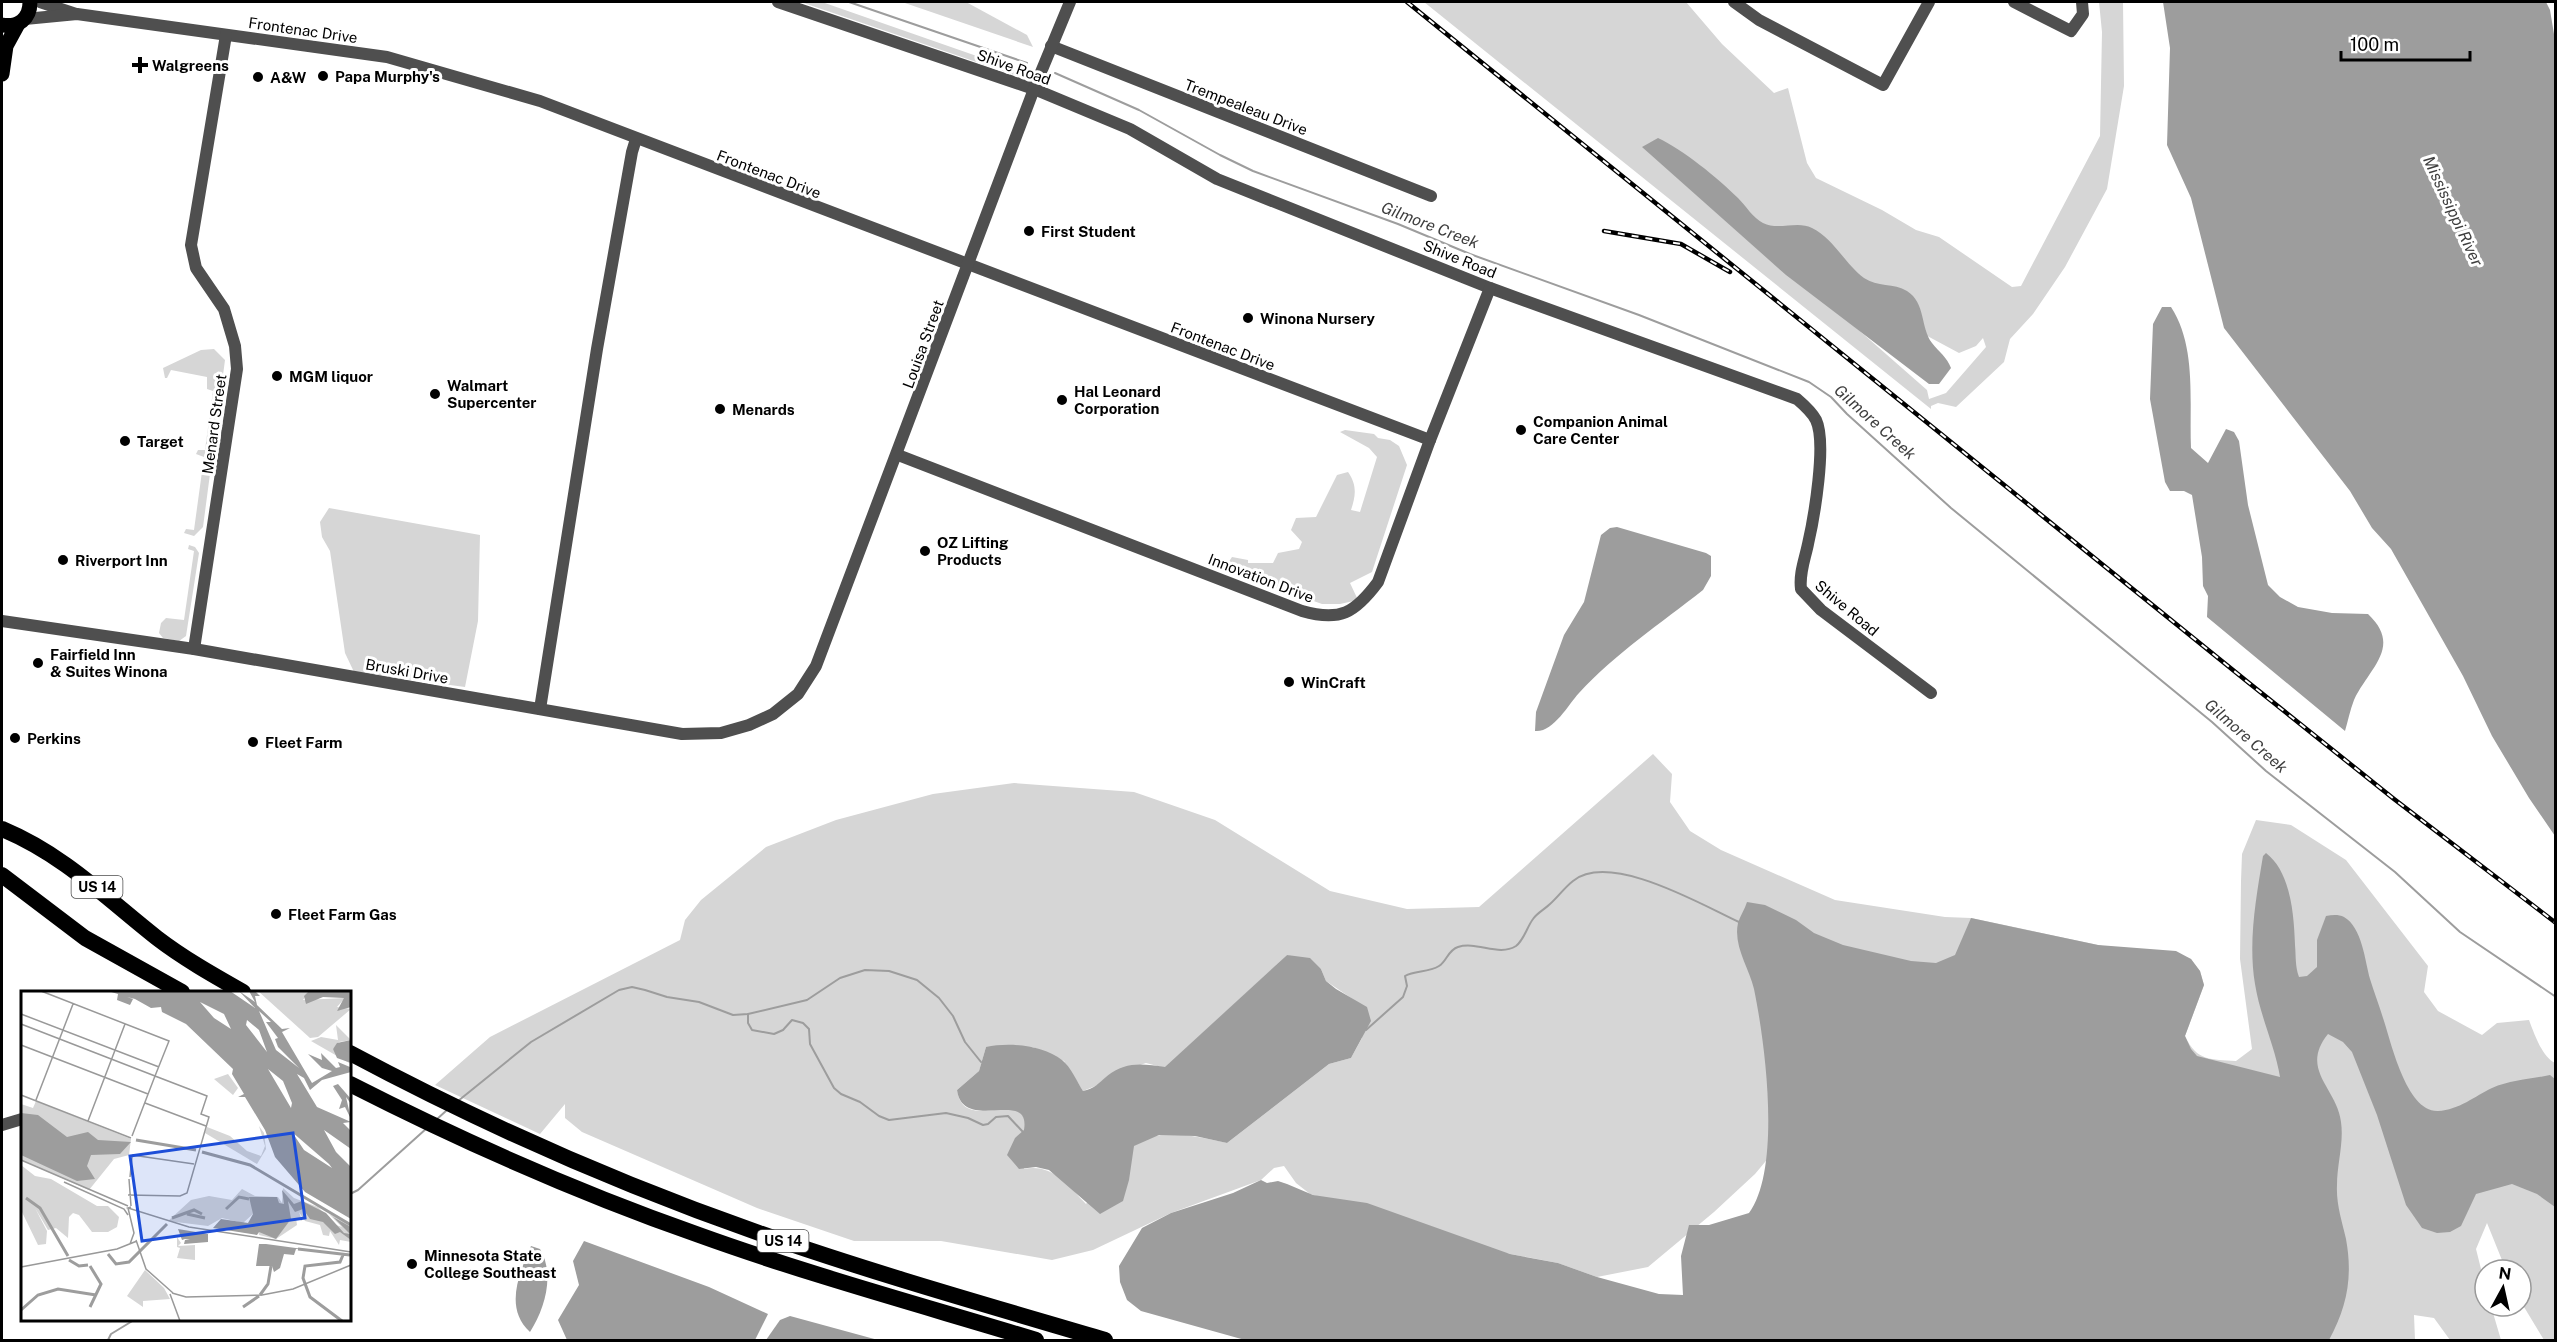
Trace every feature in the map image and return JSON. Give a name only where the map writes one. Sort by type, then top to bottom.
[{"type":"highway","name":"US 14","points":[[2,829],[28,841],[68,865],[184,958],[240,991]]},
{"type":"highway","points":[[2,875],[85,938],[178,991]]},
{"type":"highway","name":"US 14","points":[[352,1055],[471,1114],[632,1184],[759,1233],[1075,1336],[1105,1341]]},
{"type":"highway","name":"US 14","points":[[351,1085],[453,1135],[588,1193],[699,1236],[1036,1341]]},
{"type":"main road","points":[[2,74],[6,46],[30,2]]},
{"type":"main road","points":[[2,25],[10,26],[21,22]]},
{"type":"street","name":"Frontenac Drive","points":[[40,2],[71,10],[76,14]]},
{"type":"street","name":"Shive Road","points":[[778,2],[1034,89],[1130,129],[1217,179],[1490,288],[1797,399],[1816,420],[1820,435],[1820,459],[1808,544],[1803,561],[1802,589],[1821,610],[1931,693]]},
{"type":"street","name":"Louisa Street","points":[[798,694],[816,666],[898,455],[1050,46],[1070,2]]},
{"type":"street","points":[[1734,2],[1759,20],[1883,85],[1929,2]]},
{"type":"street","points":[[2014,2],[2071,31],[2083,14],[2082,2]]},
{"type":"street","name":"Frontenac Drive","points":[[21,22],[76,14],[387,57],[540,101],[1430,440]]},
{"type":"street","name":"Menard Street","points":[[194,649],[237,369],[236,346],[224,309],[196,268],[191,244],[226,35]]},
{"type":"street","name":"Trempealeau Drive","points":[[1050,46],[1431,196]]},
{"type":"street","points":[[540,709],[597,349],[636,139]]},
{"type":"street","name":"Innovation Drive","points":[[898,455],[1295,608],[1320,616],[1337,617],[1353,610],[1378,582],[1430,440],[1490,288]]},
{"type":"street","name":"Bruski Drive","points":[[2,621],[194,649],[682,734],[721,733],[748,725],[773,714],[798,694]]},
{"type":"street","points":[[2,1125],[21,1119]]},
{"type":"shaded area","points":[[801,2],[822,2],[991,61],[1027,71],[1020,77]]},
{"type":"shaded area","points":[[902,2],[966,2],[1027,35],[1033,47]]},
{"type":"shaded area","points":[[1424,2],[1686,2],[1722,44],[1774,93],[1788,88],[1807,163],[1816,178],[1882,210],[1916,230],[1939,237],[2012,287],[2021,286],[2100,136],[2102,32],[2099,2],[2123,2],[2124,86],[2107,189],[2065,267],[2033,314],[2010,339],[2004,362],[1956,407],[1938,403],[1931,406],[1931,409]],"holes":[[[1740,226],[1905,324],[1959,353],[1976,346],[1983,338],[1986,347],[1946,393],[1929,399],[1927,390]]]},
{"type":"shaded area","points":[[214,349],[225,360],[203,527],[194,536],[184,533],[186,529],[194,530],[204,457],[196,454],[198,450],[205,450],[213,391],[207,389],[207,377],[171,370],[165,378],[163,368],[201,350]]},
{"type":"shaded area","points":[[1345,430],[1374,434],[1378,438],[1390,440],[1399,446],[1407,465],[1372,572],[1350,583],[1358,600],[1340,604],[1322,604],[1224,569],[1232,557],[1248,560],[1248,563],[1273,563],[1278,553],[1299,549],[1302,542],[1291,530],[1296,518],[1316,517],[1337,475],[1348,472],[1355,490],[1351,510],[1360,512],[1377,457],[1369,448],[1340,432]]},
{"type":"shaded area","points":[[329,508],[480,535],[478,621],[465,687],[354,672],[345,653],[330,551],[322,537],[320,522]]},
{"type":"shaded area","points":[[189,545],[195,547],[199,553],[186,636],[179,641],[163,638],[159,633],[161,623],[166,618],[184,620],[194,551],[188,549]]},
{"type":"shaded area","points":[[1653,754],[1672,774],[1670,802],[1690,831],[1721,850],[1835,900],[1945,917],[1971,918],[2103,946],[2174,952],[2191,959],[2200,971],[2204,985],[2185,1036],[2200,1055],[2212,1059],[2236,1061],[2252,1049],[2240,959],[2242,854],[2256,820],[2291,825],[2346,860],[2428,966],[2424,992],[2438,1011],[2482,1035],[2497,1023],[2529,1020],[2542,1050],[2555,1063],[2555,1340],[2544,1340],[2531,1318],[2533,1318],[2533,1258],[2501,1258],[2487,1223],[2476,1249],[2478,1258],[2473,1258],[2473,1318],[2495,1318],[2501,1340],[2450,1340],[2434,1318],[2414,1315],[2415,1340],[1919,1340],[1780,1144],[1755,1174],[1648,1267],[1597,1277],[1558,1263],[1495,1251],[1310,1194],[1296,1183],[1284,1166],[1274,1168],[1261,1180],[1171,1213],[1093,1250],[1052,1260],[941,1241],[854,1241],[757,1208],[582,1132],[565,1118],[565,1104],[540,1134],[435,1085],[490,1037],[680,940],[685,920],[701,900],[766,847],[836,820],[933,794],[1014,783],[1134,792],[1215,820],[1330,891],[1407,909],[1479,907]],"holes":[[[1287,955],[1321,969],[1326,981],[1354,1000],[1362,1038],[1351,1058],[1329,1064],[1227,1143],[1179,1135],[1154,1136],[1143,1140],[1121,1158],[1086,1204],[1066,1183],[1051,1172],[1043,1169],[1024,1169],[1026,1125],[1020,1113],[1002,1109],[979,1111],[969,1109],[961,1102],[957,1090],[979,1071],[986,1047],[1033,1047],[1064,1061],[1083,1091],[1098,1085],[1107,1076],[1146,1063],[1165,1068]]]},
{"type":"water","name":"Mississippi River","points":[[2163,2],[2546,2],[2550,10],[2556,46],[2555,836],[2492,736],[2463,676],[2391,549],[2372,528],[2350,491],[2224,328],[2191,198],[2167,145],[2170,48]]},
{"type":"water","points":[[1658,138],[1678,149],[1710,173],[1759,221],[1769,225],[1800,225],[1812,228],[1827,238],[1864,278],[1874,283],[1897,287],[1913,296],[1920,309],[1928,337],[1951,368],[1939,384],[1929,384],[1786,275],[1642,147]]},
{"type":"water","points":[[2162,307],[2171,307],[2185,339],[2190,375],[2191,448],[2208,463],[2226,429],[2234,432],[2239,441],[2248,505],[2268,585],[2280,597],[2298,607],[2332,613],[2368,614],[2378,626],[2383,637],[2380,657],[2354,700],[2345,731],[2207,617],[2208,596],[2203,586],[2202,557],[2192,495],[2184,491],[2170,491],[2165,482],[2150,399],[2153,324]]},
{"type":"water","points":[[1617,527],[1706,553],[1711,556],[1711,576],[1703,590],[1639,639],[1593,679],[1554,723],[1548,728],[1535,731],[1536,712],[1564,635],[1584,602],[1601,535],[1610,528]]},
{"type":"water","points":[[2266,853],[2281,871],[2290,895],[2299,977],[2307,976],[2317,967],[2317,940],[2326,916],[2340,915],[2350,922],[2362,945],[2370,979],[2395,1058],[2409,1088],[2417,1100],[2427,1108],[2438,1111],[2453,1108],[2492,1088],[2514,1081],[2550,1075],[2555,1079],[2555,1207],[2537,1194],[2512,1184],[2476,1194],[2461,1226],[2450,1232],[2437,1233],[2422,1228],[2406,1205],[2377,1115],[2352,1052],[2343,1042],[2328,1034],[2320,1047],[2317,1058],[2318,1069],[2338,1110],[2341,1122],[2342,1138],[2337,1192],[2349,1266],[2344,1304],[2329,1340],[1245,1340],[1141,1311],[1127,1300],[1120,1282],[1119,1266],[1142,1228],[1171,1213],[1233,1193],[1261,1180],[1267,1183],[1278,1181],[1313,1195],[1367,1203],[1510,1254],[1558,1263],[1597,1277],[1659,1294],[1683,1295],[1681,1256],[1689,1225],[1709,1225],[1749,1213],[1759,1193],[1765,1166],[1768,1136],[1766,1071],[1754,989],[1737,932],[1739,920],[1747,902],[1765,905],[1796,920],[1814,933],[1843,945],[1911,961],[1936,963],[1955,955],[1971,918],[2098,945],[2176,951],[2191,959],[2200,971],[2204,985],[2185,1036],[2191,1049],[2197,1056],[2280,1077],[2257,996],[2252,952],[2256,904],[2263,856]]},
{"type":"water","points":[[1287,955],[1310,958],[1321,969],[1326,981],[1367,1007],[1371,1021],[1351,1058],[1329,1064],[1227,1143],[1195,1136],[1159,1135],[1134,1146],[1123,1201],[1100,1214],[1049,1170],[1036,1167],[1019,1169],[1007,1155],[1015,1138],[1024,1130],[1023,1118],[1017,1112],[983,1111],[971,1109],[962,1103],[957,1090],[979,1071],[986,1047],[1026,1046],[1054,1055],[1068,1067],[1083,1091],[1121,1068],[1142,1065],[1165,1067]]},
{"type":"water","points":[[584,1241],[709,1287],[768,1314],[755,1340],[567,1340],[558,1320],[579,1285],[573,1261]]},
{"type":"water","points":[[531,1246],[540,1249],[547,1269],[547,1280],[544,1302],[530,1332],[522,1323],[518,1312],[516,1290]]},
{"type":"water","points":[[790,1316],[878,1340],[766,1340],[780,1320]]},
{"type":"waterway","name":"Gilmore Creek","points":[[849,2],[1027,63]]},
{"type":"waterway","name":"Gilmore Creek","points":[[1055,73],[1139,110],[1253,171],[1398,224],[1470,254],[1639,315],[1809,382],[1831,397],[1951,508],[2212,722],[2266,771],[2395,872],[2460,932],[2556,997]]},
{"type":"waterway","points":[[1366,1030],[1403,997],[1407,986],[1405,976],[1439,966],[1458,947],[1473,946],[1502,950],[1516,946],[1537,915],[1573,881],[1589,873],[1609,872],[1632,876],[1680,894],[1739,922]]},
{"type":"waterway","points":[[458,1101],[531,1042],[619,990],[632,987],[667,997],[699,1002],[733,1015],[748,1014],[807,1000],[840,978],[865,970],[889,971],[917,980],[939,998],[953,1016],[965,1042],[981,1062]]},
{"type":"waterway","points":[[748,1014],[748,1023],[752,1030],[774,1034],[783,1030],[792,1020],[803,1023],[809,1029],[810,1044],[834,1088],[841,1094],[860,1102],[879,1116],[889,1120],[946,1113],[968,1118],[983,1125],[996,1117],[1008,1116],[1023,1132]]},
{"type":"waterway","points":[[436,1120],[447,1110]]},
{"type":"waterway","points":[[351,1194],[358,1190],[427,1128]]},
{"type":"waterway","points":[[108,1340],[111,1334],[132,1321]]},
{"type":"railway","points":[[1407,2],[2249,683],[2394,799],[2556,923]]},
{"type":"railway","points":[[1604,231],[1681,244],[1730,272]]},
{"type":"place","name":"Walgreens","points":[[140,65]]},
{"type":"place","name":"Papa Murphy's","points":[[323,76]]},
{"type":"place","name":"A&W","points":[[258,77]]},
{"type":"place","name":"First Student","points":[[1029,231]]},
{"type":"place","name":"Winona Nursery","points":[[1248,318]]},
{"type":"place","name":"MGM liquor","points":[[277,376]]},
{"type":"place","name":"Walmart Supercenter","points":[[435,394]]},
{"type":"place","name":"Hal Leonard Corporation","points":[[1062,400]]},
{"type":"place","name":"Menards","points":[[720,409]]},
{"type":"place","name":"Companion Animal Care Center","points":[[1521,430]]},
{"type":"place","name":"Target","points":[[125,441]]},
{"type":"place","name":"OZ Lifting Products","points":[[925,551]]},
{"type":"place","name":"Riverport Inn","points":[[63,560]]},
{"type":"place","name":"Fairfield Inn & Suites Winona","points":[[38,663]]},
{"type":"place","name":"WinCraft","points":[[1289,682]]},
{"type":"place","name":"Perkins","points":[[15,738]]},
{"type":"place","name":"Fleet Farm","points":[[253,742]]},
{"type":"place","name":"Fleet Farm Gas","points":[[276,914]]},
{"type":"place","name":"Minnesota State College Southeast","points":[[412,1264]]}]
